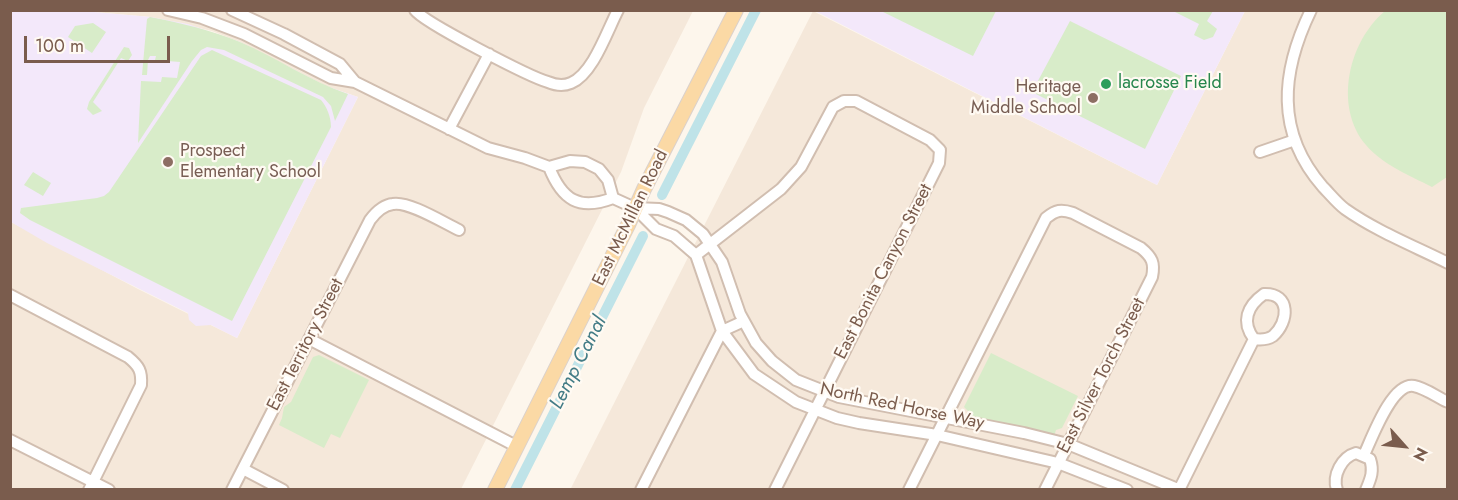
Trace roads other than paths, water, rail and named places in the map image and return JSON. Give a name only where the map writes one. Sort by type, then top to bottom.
[{"type":"main road","name":"East McMillan Road","points":[[495,489],[736,10]]},
{"type":"street","points":[[168,10],[202,18],[244,34],[331,78],[355,82],[488,148],[549,167],[570,161],[585,162],[599,169],[608,180],[613,198],[595,204],[577,202],[561,191],[549,167]]},
{"type":"street","points":[[232,10],[254,15],[340,64],[355,82]]},
{"type":"street","points":[[415,10],[424,20],[546,82],[558,85],[570,83],[582,76],[591,65],[618,10]]},
{"type":"street","points":[[1311,10],[1298,38],[1287,81],[1286,97],[1289,119],[1304,161],[1315,178],[1344,209],[1448,263]]},
{"type":"street","points":[[244,34],[254,15]]},
{"type":"street","points":[[449,129],[489,54]]},
{"type":"street","name":"East Bonita Canyon Street","points":[[711,244],[781,189],[801,167],[833,107],[844,101],[856,101],[930,140],[940,150],[939,163],[775,489]]},
{"type":"street","points":[[1260,152],[1295,140]]},
{"type":"street","name":"North Red Horse Way","points":[[613,198],[635,208],[656,229],[674,236],[696,255],[722,331],[754,374],[778,392],[815,410],[860,423],[937,435],[1058,463],[1127,489]]},
{"type":"street","name":"East Territory Street","points":[[232,489],[370,220],[386,205],[396,203],[407,205],[459,230]]},
{"type":"street","name":"North Red Horse Way","points":[[635,208],[659,209],[678,216],[694,226],[711,244],[722,262],[731,291],[756,343],[772,361],[796,380],[824,392],[1068,444],[1179,489]]},
{"type":"street","name":"East Silver Torch Street","points":[[946,417],[1046,218],[1061,210],[1073,213],[1141,248],[1152,260],[1154,267],[1152,277],[1045,489]]},
{"type":"street","points":[[696,255],[711,244]]},
{"type":"street","points":[[1264,294],[1273,294],[1281,299],[1285,307],[1284,316],[1272,337],[1264,340],[1254,339],[1247,330],[1246,320],[1256,300],[1264,294]]},
{"type":"street","points":[[10,296],[128,357],[138,365],[142,374],[141,385],[91,485]]},
{"type":"street","points":[[641,489],[722,331],[744,321]]},
{"type":"street","points":[[309,339],[516,446]]},
{"type":"street","points":[[1179,489],[1254,339]]},
{"type":"street","points":[[1364,455],[1392,398],[1400,389],[1415,386],[1448,402]]},
{"type":"street","points":[[909,489],[946,417]]},
{"type":"street","points":[[10,440],[91,485],[109,489]]},
{"type":"street","points":[[1337,489],[1334,480],[1344,460],[1356,453],[1370,459],[1373,467],[1372,477],[1366,489]]},
{"type":"street","points":[[243,469],[283,489]]},
{"type":"waterway","name":"Lemp Canal","points":[[662,195],[756,10]]},
{"type":"waterway","name":"Lemp Canal","points":[[515,490],[643,236]]},
{"type":"place","name":"lacrosse Field","points":[[1106,84]]},
{"type":"place","name":"Heritage Middle School","points":[[1093,98]]},
{"type":"place","name":"Prospect Elementary School","points":[[168,162]]}]
